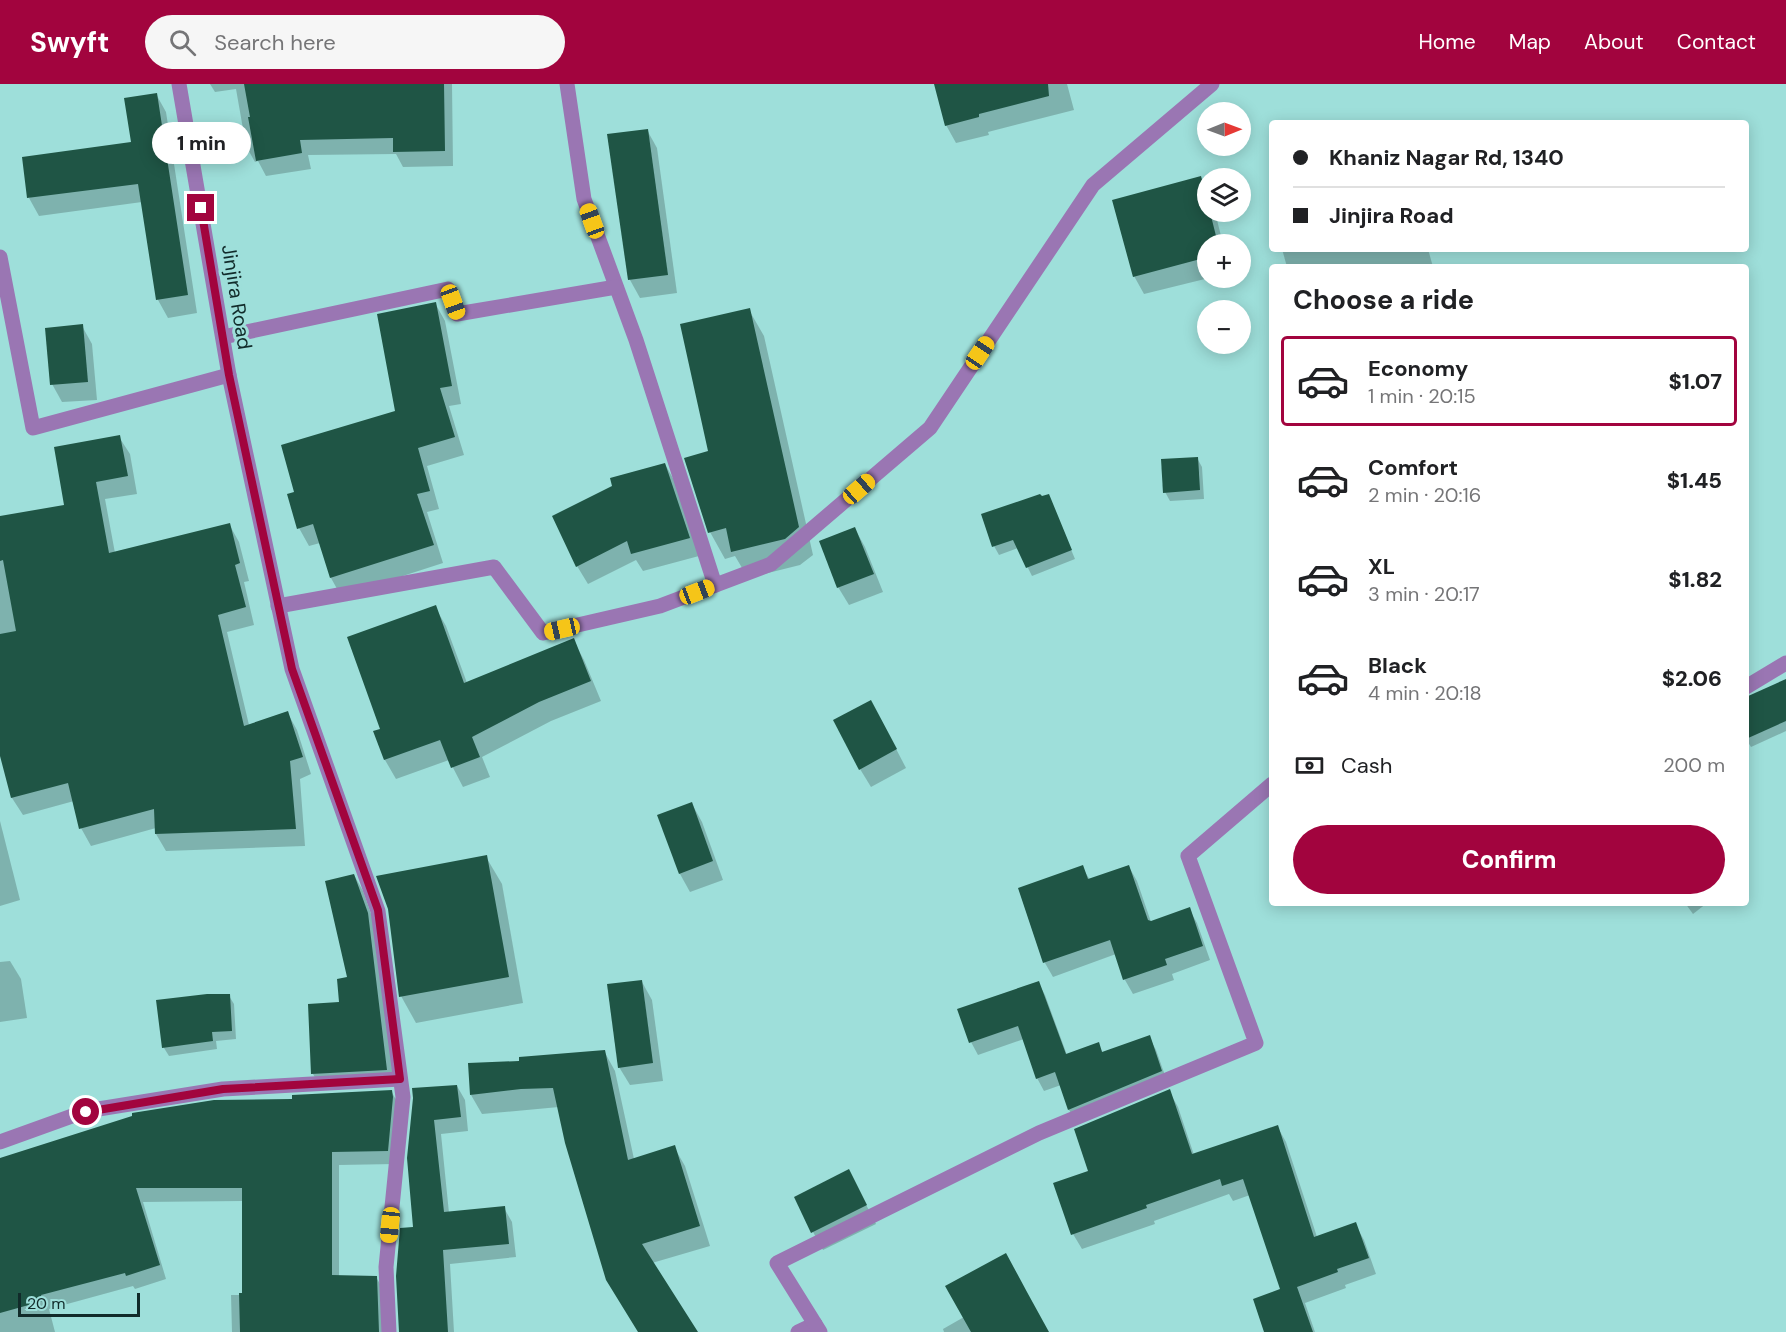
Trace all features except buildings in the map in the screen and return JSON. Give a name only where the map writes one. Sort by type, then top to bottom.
[{"type":"street","name":"Jinjira Road","points":[[179,84],[229,375],[292,669],[378,910],[403,1097],[386,1268],[389,1332]]},
{"type":"street","points":[[567,84],[584,199],[636,340],[715,585]]},
{"type":"street","points":[[278,606],[494,567],[543,633],[660,606],[771,564],[930,428],[1093,185],[1212,84]]},
{"type":"street","points":[[0,257],[33,428],[229,375]]},
{"type":"street","points":[[223,337],[448,289],[457,314],[616,287]]},
{"type":"street","points":[[1749,685],[1786,663]]},
{"type":"street","points":[[798,1332],[818,1328],[777,1263],[1039,1132],[1256,1043],[1188,856],[1269,787]]},
{"type":"street","points":[[0,1142],[86,1112],[223,1089],[400,1079]]},
{"type":"route","points":[[86,1112],[223,1089],[400,1079],[378,910],[292,669],[229,375],[201,208]]}]
